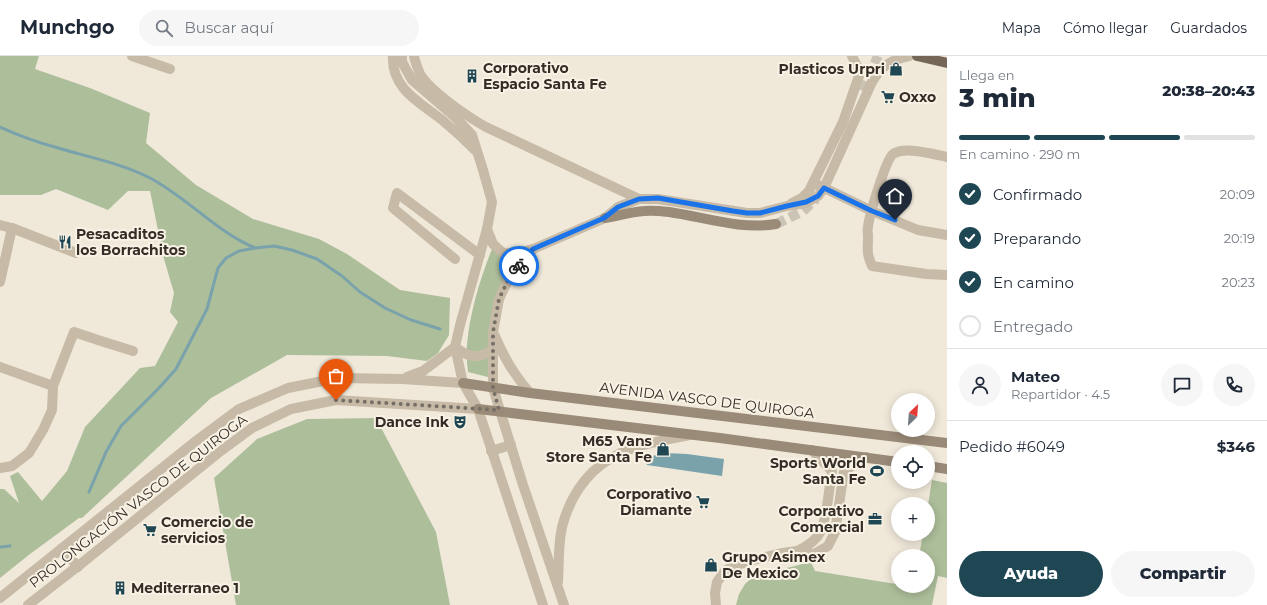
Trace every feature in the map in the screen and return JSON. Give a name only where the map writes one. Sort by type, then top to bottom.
[{"type":"main road","points":[[917,56],[947,63]]},
{"type":"main road","points":[[604,218],[644,211],[668,212],[744,225],[763,226],[776,224]]},
{"type":"main road","name":"AVENIDA VASCO DE QUIROGA","points":[[463,383],[530,393],[947,443]]},
{"type":"main road","points":[[478,409],[499,410],[891,461]]},
{"type":"main road","points":[[935,467],[947,469]]},
{"type":"street","points":[[132,56],[170,69]]},
{"type":"street","points":[[393,56],[395,73],[403,88],[422,106],[458,133],[478,152]]},
{"type":"street","points":[[402,56],[402,62],[412,80],[456,118],[472,135],[492,202],[487,229],[455,347],[463,383],[478,409],[543,605]]},
{"type":"street","points":[[414,56],[421,74],[430,86],[469,118],[639,199]]},
{"type":"street","points":[[787,206],[802,198],[814,183],[843,122],[859,76],[857,66],[852,56]]},
{"type":"street","points":[[487,229],[493,244],[503,253],[516,254],[533,249],[604,218],[618,207],[639,199],[658,198],[747,213],[760,213],[806,202],[818,196],[824,188],[877,73],[892,61],[909,56]]},
{"type":"street","points":[[859,76],[865,74],[868,75],[872,82]]},
{"type":"street","points":[[947,157],[911,151],[901,151],[892,155],[887,162],[872,211],[868,227],[867,249],[868,257],[872,266],[926,274],[947,275]]},
{"type":"street","points":[[814,183],[872,211],[918,230],[947,235]]},
{"type":"street","points":[[455,259],[393,208],[397,193],[480,255]]},
{"type":"street","points":[[0,225],[12,228],[76,253]]},
{"type":"street","points":[[0,282],[2,264],[12,228]]},
{"type":"street","points":[[533,249],[509,278],[499,299],[493,332],[493,388],[523,485],[564,605]]},
{"type":"street","points":[[0,468],[12,466],[30,453],[43,430],[52,410],[53,386],[74,332],[133,351]]},
{"type":"street","points":[[493,332],[504,357],[518,380],[530,393]]},
{"type":"street","points":[[455,347],[473,357],[487,353],[493,349]]},
{"type":"street","points":[[402,379],[423,372],[455,347]]},
{"type":"street","points":[[0,367],[53,386]]},
{"type":"street","name":"PROLONGACIÓN VASCO DE QUIROGA","points":[[0,598],[196,441],[239,409],[288,388],[338,378],[402,379],[463,383]]},
{"type":"street","name":"PROLONGACIÓN VASCO DE QUIROGA","points":[[28,605],[78,567],[218,453],[252,428],[291,409],[336,400],[478,409]]},
{"type":"street","points":[[558,588],[559,551],[562,528],[570,506],[584,480],[602,464],[632,449],[691,435]]},
{"type":"street","points":[[491,451],[511,445]]},
{"type":"street","points":[[716,605],[715,593],[717,582],[725,571],[733,566],[761,558],[797,551],[808,546],[820,532],[824,521],[832,471],[812,450]]},
{"type":"street","points":[[797,551],[814,554],[828,546],[835,532],[844,471],[866,457]]},
{"type":"street","points":[[62,548],[78,567]]},
{"type":"green space","points":[[0,56],[39,56],[35,69],[90,88],[150,113],[146,143],[196,185],[253,219],[319,239],[347,254],[400,290],[450,298],[449,335],[438,353],[427,361],[387,356],[287,355],[211,398],[82,518],[79,518],[0,578],[0,489],[4,489],[19,503],[10,476],[18,472],[42,501],[67,471],[85,427],[140,368],[155,366],[178,322],[170,312],[174,293],[164,259],[150,191],[128,191],[108,210],[56,189],[41,195],[0,195]]},
{"type":"green space","points":[[492,249],[514,261],[488,337],[488,377],[468,372],[467,351],[468,332],[473,308],[483,272]]},
{"type":"green space","points":[[376,418],[436,532],[450,605],[236,605],[214,478],[257,439],[307,419]]},
{"type":"green space","points":[[935,481],[947,483],[947,578],[938,576],[935,590],[935,549],[920,549],[922,541],[935,541],[935,497],[929,497],[931,489],[935,489]]},
{"type":"green space","points":[[811,562],[815,571],[891,583],[891,593],[934,593],[932,605],[736,605],[739,594],[745,584],[754,576]]},
{"type":"water","points":[[666,453],[724,459],[722,476],[647,465],[644,460],[652,456]]},
{"type":"waterway","points":[[0,127],[20,136],[127,168],[150,178],[177,195],[227,233],[255,248]]},
{"type":"waterway","points":[[89,492],[106,452],[121,426],[176,369],[207,309],[218,268],[226,258],[239,251],[274,246],[292,250],[317,259],[342,276],[360,292],[385,308],[411,320],[440,329]]},
{"type":"waterway","points":[[0,547],[10,546]]},
{"type":"tunnel","points":[[863,91],[878,56]]},
{"type":"tunnel","points":[[776,224],[803,211],[816,199]]},
{"type":"way so far","points":[[336,400],[499,410],[493,388],[493,332],[499,299],[509,278],[519,266]]},
{"type":"place","name":"Plasticos Urpri","points":[[896,69]]},
{"type":"place","name":"Corporativo Espacio Santa Fe","points":[[472,76]]},
{"type":"place","name":"Oxxo","points":[[888,97]]},
{"type":"place","name":"Pesacaditos los Borrachitos","points":[[65,242]]},
{"type":"place","name":"Dance Ink","points":[[460,422]]},
{"type":"place","name":"M65 Vans Store Santa Fe","points":[[663,449]]},
{"type":"place","name":"Sports World Santa Fe","points":[[877,471]]},
{"type":"place","name":"Corporativo Diamante","points":[[703,502]]},
{"type":"place","name":"Corporativo Comercial","points":[[875,519]]},
{"type":"place","name":"Comercio de servicios","points":[[150,530]]},
{"type":"place","name":"Grupo Asimex De Mexico","points":[[711,565]]},
{"type":"place","name":"Mediterraneo 1","points":[[120,588]]},
{"type":"route","points":[[519,266],[533,249],[604,218],[618,207],[639,199],[658,198],[704,207],[747,213],[760,213],[806,202],[818,196],[824,188],[872,211],[895,220]]}]
